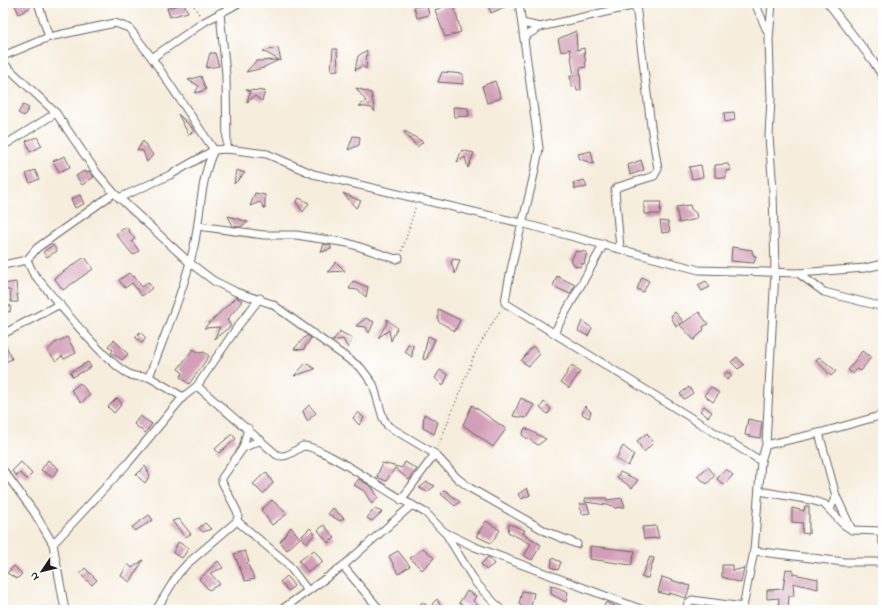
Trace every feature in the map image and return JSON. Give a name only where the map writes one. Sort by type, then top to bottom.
[{"type":"street","points":[[38,3],[49,37]]},
{"type":"street","points":[[152,58],[204,22],[239,3]]},
{"type":"street","points":[[519,3],[539,148],[535,172],[508,278],[505,303],[761,461]]},
{"type":"street","points":[[524,37],[540,27],[645,3]]},
{"type":"street","points":[[755,3],[765,23],[769,39]]},
{"type":"street","points":[[686,610],[688,603],[692,600],[742,608],[754,551],[761,461],[766,444],[775,271],[773,190],[769,136],[771,99],[769,39],[772,3]]},
{"type":"street","points":[[828,3],[873,61],[883,77]]},
{"type":"street","points":[[620,248],[615,190],[618,187],[654,176],[658,169],[651,126],[636,5]]},
{"type":"street","points":[[220,13],[226,75],[227,149]]},
{"type":"street","points":[[522,23],[540,27]]},
{"type":"street","points":[[3,56],[49,37],[115,24],[129,28],[152,58],[214,150]]},
{"type":"street","points":[[3,63],[56,113],[97,174],[117,196],[190,263],[214,281],[230,289],[260,298],[272,304],[361,368],[373,384],[383,418],[388,426],[435,454],[457,478],[470,488],[547,532],[577,544]]},
{"type":"street","points":[[3,146],[56,113]]},
{"type":"street","points":[[3,265],[27,260],[37,248],[117,196],[170,175],[214,150],[227,149],[267,154],[313,174],[521,223],[699,270],[740,272],[775,271],[798,273],[865,268],[883,264]]},
{"type":"street","points":[[149,377],[190,263],[198,226],[208,161],[214,150]]},
{"type":"street","points":[[198,226],[264,235],[296,235],[348,243],[396,259],[399,258]]},
{"type":"street","points":[[554,333],[604,244]]},
{"type":"street","points":[[27,260],[33,273],[97,346],[122,370],[133,376],[149,377],[183,397]]},
{"type":"street","points":[[798,273],[824,292],[883,307]]},
{"type":"street","points":[[53,544],[128,463],[183,397],[197,386],[238,326],[260,298]]},
{"type":"street","points":[[3,334],[60,304]]},
{"type":"street","points":[[197,386],[281,457],[286,456],[303,446],[316,448],[400,500],[426,513],[444,532],[476,583],[501,610]]},
{"type":"street","points":[[766,444],[819,433],[883,415]]},
{"type":"street","points":[[156,610],[178,574],[187,564],[237,521],[237,510],[222,482],[222,478],[243,448],[248,428]]},
{"type":"street","points":[[819,433],[836,496],[852,530]]},
{"type":"street","points":[[243,448],[261,440]]},
{"type":"street","points":[[400,500],[435,454]]},
{"type":"street","points":[[3,470],[34,512],[53,544],[65,610]]},
{"type":"street","points":[[759,491],[811,500],[824,504],[843,524],[852,530],[881,530],[883,543]]},
{"type":"street","points":[[830,509],[836,496]]},
{"type":"street","points":[[281,610],[343,566],[412,505]]},
{"type":"street","points":[[237,521],[287,563],[308,591]]},
{"type":"street","points":[[444,532],[474,547],[643,610]]},
{"type":"street","points":[[754,551],[844,562],[883,562]]},
{"type":"street","points":[[343,566],[380,610]]},
{"type":"path","points":[[192,3],[204,22]]},
{"type":"path","points":[[399,258],[418,198]]},
{"type":"path","points":[[435,454],[476,351],[505,303]]},
{"type":"building","points":[[14,3],[29,3],[31,7],[19,14]]},
{"type":"building","points":[[453,3],[461,32],[445,37],[435,10]]},
{"type":"building","points":[[487,3],[514,3],[491,13]]},
{"type":"building","points":[[184,4],[188,12],[170,17],[167,8]]},
{"type":"building","points":[[427,6],[429,15],[417,18],[414,7]]},
{"type":"building","points":[[576,31],[577,50],[584,48],[586,67],[580,68],[581,90],[577,91],[576,86],[572,87],[570,76],[574,76],[570,49],[561,52],[558,39]]},
{"type":"building","points":[[278,48],[281,61],[263,51]]},
{"type":"building","points":[[333,49],[337,49],[338,70],[331,71]]},
{"type":"building","points":[[367,50],[366,69],[362,66],[355,70],[358,56]]},
{"type":"building","points":[[210,53],[215,53],[219,66],[206,68]]},
{"type":"building","points":[[279,60],[264,68],[246,72],[256,61]]},
{"type":"building","points":[[442,72],[463,74],[463,84],[438,82]]},
{"type":"building","points":[[201,76],[206,90],[195,93],[199,86],[188,80]]},
{"type":"building","points":[[495,81],[501,98],[487,103],[482,86]]},
{"type":"building","points":[[356,88],[371,93],[375,112],[372,108],[359,106],[366,101]]},
{"type":"building","points":[[246,90],[265,91],[262,101],[255,96],[247,102],[250,92]]},
{"type":"building","points":[[23,105],[29,108],[24,116],[18,113]]},
{"type":"building","points":[[453,107],[468,108],[469,116],[454,117]]},
{"type":"building","points":[[734,112],[735,120],[725,122],[724,113]]},
{"type":"building","points":[[178,114],[194,130],[189,135]]},
{"type":"building","points":[[405,131],[423,142],[417,147],[404,132]]},
{"type":"building","points":[[353,136],[360,137],[359,145],[348,150]]},
{"type":"building","points":[[37,137],[42,146],[30,152],[26,141]]},
{"type":"building","points":[[143,141],[153,155],[147,162],[143,151],[137,150]]},
{"type":"building","points":[[462,150],[474,153],[468,168],[465,157],[457,162]]},
{"type":"building","points":[[591,151],[594,164],[580,159],[578,154]]},
{"type":"building","points":[[65,156],[70,167],[59,172],[53,161]]},
{"type":"building","points":[[641,160],[644,170],[630,175],[628,165]]},
{"type":"building","points":[[728,164],[731,170],[726,171],[726,178],[715,177],[715,165]]},
{"type":"building","points":[[701,165],[703,177],[692,179],[689,167]]},
{"type":"building","points":[[35,170],[39,179],[30,183],[26,174]]},
{"type":"building","points":[[236,170],[245,173],[234,184]]},
{"type":"building","points":[[84,171],[86,173],[89,171],[94,177],[82,185],[76,176]]},
{"type":"building","points":[[584,180],[587,187],[575,189],[573,183]]},
{"type":"building","points":[[255,193],[265,195],[265,209],[260,202],[250,206]]},
{"type":"building","points":[[343,193],[361,201],[356,208]]},
{"type":"building","points":[[80,195],[84,204],[75,208],[71,199]]},
{"type":"building","points":[[299,198],[309,203],[303,212],[296,202]]},
{"type":"building","points":[[644,202],[661,202],[660,214],[644,214]]},
{"type":"building","points":[[690,205],[691,209],[696,213],[697,219],[679,223],[676,207]]},
{"type":"building","points":[[228,216],[248,222],[240,227],[233,226]]},
{"type":"building","points":[[660,221],[668,222],[670,232],[662,233]]},
{"type":"building","points":[[126,227],[135,239],[132,241],[139,251],[133,255],[116,234]]},
{"type":"building","points":[[324,244],[331,246],[331,249],[321,252]]},
{"type":"building","points":[[53,245],[57,251],[47,257],[43,252]]},
{"type":"building","points":[[732,247],[752,250],[753,255],[756,256],[754,263],[731,261]]},
{"type":"building","points":[[576,251],[587,252],[584,264],[581,264],[580,267],[575,266],[571,260]]},
{"type":"building","points":[[85,257],[93,269],[63,290],[54,278]]},
{"type":"building","points":[[453,259],[460,260],[455,274],[451,262]]},
{"type":"building","points":[[336,262],[345,271],[328,272]]},
{"type":"building","points":[[129,273],[132,277],[134,276],[142,287],[148,282],[152,288],[142,296],[132,283],[125,288],[119,280]]},
{"type":"building","points":[[557,276],[575,285],[570,294],[553,286]]},
{"type":"building","points":[[642,277],[649,281],[643,292],[637,289]]},
{"type":"building","points":[[353,281],[368,287],[366,297],[358,290],[349,289]]},
{"type":"building","points":[[706,281],[710,287],[702,291],[698,285]]},
{"type":"building","points":[[16,282],[18,302],[11,302],[10,290],[3,290],[3,284]]},
{"type":"building","points":[[236,297],[242,301],[227,320],[231,326],[214,339],[220,327],[204,328]]},
{"type":"building","points":[[3,305],[11,306],[10,312],[3,311]]},
{"type":"building","points":[[438,309],[460,320],[455,331],[438,321]]},
{"type":"building","points":[[675,312],[683,321],[676,327],[671,316]]},
{"type":"building","points":[[699,312],[708,324],[703,327],[704,330],[694,340],[680,325]]},
{"type":"building","points":[[366,318],[374,322],[369,333],[366,327],[356,326]]},
{"type":"building","points":[[387,319],[397,328],[391,341],[389,330],[378,338],[387,323]]},
{"type":"building","points":[[582,321],[592,328],[588,336],[578,331]]},
{"type":"building","points":[[339,331],[352,338],[348,348],[343,339],[332,341],[340,332]]},
{"type":"building","points":[[140,332],[146,338],[142,343],[135,337]]},
{"type":"building","points":[[307,335],[311,338],[303,350],[294,349]]},
{"type":"building","points":[[428,336],[435,339],[426,360],[423,359]]},
{"type":"building","points":[[67,337],[76,353],[64,359],[62,356],[56,361],[47,351],[55,343]]},
{"type":"building","points":[[3,339],[12,359],[3,363]]},
{"type":"building","points":[[114,340],[128,354],[122,360],[111,353],[113,350],[108,346]]},
{"type":"building","points":[[408,344],[413,345],[412,357],[405,352]]},
{"type":"building","points":[[533,346],[540,354],[529,366],[521,361]]},
{"type":"building","points":[[193,349],[200,353],[204,352],[209,356],[189,384],[180,377],[183,373],[178,369]]},
{"type":"building","points":[[862,351],[871,357],[861,371],[857,369],[853,374],[848,370]]},
{"type":"building","points":[[737,357],[744,365],[738,369],[731,362]]},
{"type":"building","points":[[819,357],[836,371],[831,376],[816,360]]},
{"type":"building","points":[[88,362],[91,367],[73,377],[70,372]]},
{"type":"building","points":[[306,363],[315,369],[294,376]]},
{"type":"building","points":[[572,365],[580,372],[569,388],[561,382]]},
{"type":"building","points":[[440,370],[448,375],[443,386],[435,378]]},
{"type":"building","points":[[728,371],[732,376],[727,380],[723,375]]},
{"type":"building","points":[[80,383],[90,395],[81,403],[71,390]]},
{"type":"building","points":[[689,387],[693,393],[684,399],[680,394]]},
{"type":"building","points":[[711,387],[719,393],[713,402],[704,395]]},
{"type":"building","points":[[117,398],[122,404],[114,413],[108,407]]},
{"type":"building","points":[[521,398],[534,405],[526,418],[513,416]]},
{"type":"building","points":[[544,402],[551,409],[548,414],[540,408]]},
{"type":"building","points":[[309,405],[316,413],[307,421],[303,411]]},
{"type":"building","points":[[472,405],[506,429],[493,447],[463,425]]},
{"type":"building","points":[[585,406],[591,412],[589,418],[582,414]]},
{"type":"building","points":[[704,406],[712,412],[708,417],[700,411]]},
{"type":"building","points":[[358,412],[364,418],[359,425],[353,418]]},
{"type":"building","points":[[424,414],[438,422],[434,434],[423,428]]},
{"type":"building","points":[[140,416],[152,424],[145,433],[134,424]]},
{"type":"building","points":[[748,419],[762,422],[760,438],[745,435]]},
{"type":"building","points":[[525,428],[546,439],[538,445],[522,435]]},
{"type":"building","points":[[647,433],[653,443],[644,452],[637,441]]},
{"type":"building","points":[[232,434],[236,439],[219,453],[215,449]]},
{"type":"building","points":[[623,446],[634,455],[628,466],[616,459]]},
{"type":"building","points":[[48,460],[59,469],[52,477],[41,470]]},
{"type":"building","points":[[21,462],[32,474],[27,479],[20,473],[17,476],[12,471]]},
{"type":"building","points":[[405,462],[417,469],[409,480],[395,468],[386,481],[377,477],[382,463],[402,468]]},
{"type":"building","points":[[145,466],[150,475],[145,483],[136,475]]},
{"type":"building","points":[[708,467],[715,475],[707,484],[697,476]]},
{"type":"building","points":[[726,469],[733,475],[724,485],[717,479]]},
{"type":"building","points":[[266,472],[273,483],[263,494],[253,484]]},
{"type":"building","points":[[620,472],[638,480],[632,488],[617,477]]},
{"type":"building","points":[[359,479],[372,487],[378,497],[372,504],[364,491],[354,485]]},
{"type":"building","points":[[427,482],[435,486],[427,492],[419,488]]},
{"type":"building","points":[[527,488],[530,495],[521,499],[518,494]]},
{"type":"building","points":[[445,490],[460,502],[455,506],[441,494]]},
{"type":"building","points":[[585,498],[606,498],[607,500],[622,498],[625,507],[614,508],[614,506],[585,502]]},
{"type":"building","points":[[272,500],[287,514],[272,525],[261,510]]},
{"type":"building","points":[[579,504],[587,504],[590,513],[582,514]]},
{"type":"building","points":[[805,506],[809,506],[809,534],[802,533],[803,523],[792,522],[792,508],[804,511]]},
{"type":"building","points":[[333,508],[344,518],[340,521],[328,514]]},
{"type":"building","points":[[374,509],[382,512],[372,521],[367,518]]},
{"type":"building","points":[[149,515],[153,520],[135,531],[132,527]]},
{"type":"building","points":[[179,519],[191,534],[185,537],[172,521]]},
{"type":"building","points":[[486,521],[500,530],[491,543],[476,536]]},
{"type":"building","points":[[205,523],[211,529],[203,532],[199,528]]},
{"type":"building","points":[[509,524],[525,530],[523,533],[541,545],[532,560],[524,556],[531,544],[508,532]]},
{"type":"building","points":[[324,525],[335,538],[328,543],[318,530]]},
{"type":"building","points":[[656,526],[659,538],[644,539],[642,527]]},
{"type":"building","points":[[291,527],[300,538],[287,550],[280,542]]},
{"type":"building","points":[[310,528],[315,534],[307,543],[301,537]]},
{"type":"building","points":[[178,542],[189,548],[182,558],[173,553]]},
{"type":"building","points":[[590,546],[635,551],[631,565],[590,559]]},
{"type":"building","points":[[423,548],[434,558],[422,570],[410,558]]},
{"type":"building","points":[[314,550],[323,562],[308,572],[299,561]]},
{"type":"building","points":[[245,551],[249,562],[247,563],[255,579],[245,581],[234,554]]},
{"type":"building","points":[[398,551],[410,566],[398,574],[389,556]]},
{"type":"building","points":[[488,557],[494,564],[486,570],[481,564]]},
{"type":"building","points":[[650,557],[654,558],[648,578],[641,577]]},
{"type":"building","points":[[552,558],[561,562],[558,570],[551,567]]},
{"type":"building","points":[[143,560],[130,582],[121,576],[128,564],[132,568]]},
{"type":"building","points":[[218,561],[223,568],[210,573],[220,584],[209,590],[199,579]]},
{"type":"building","points":[[722,565],[732,565],[732,571],[744,568],[741,583],[722,577]]},
{"type":"building","points":[[14,566],[22,574],[17,579],[7,573]]},
{"type":"building","points":[[85,568],[97,580],[92,585],[80,574]]},
{"type":"building","points":[[786,569],[793,570],[793,574],[818,579],[818,589],[793,583],[794,596],[789,596],[788,610],[778,610],[779,598],[767,599],[767,590],[783,589]]},
{"type":"building","points":[[287,576],[294,586],[288,591],[280,582]]},
{"type":"building","points":[[662,577],[690,586],[686,598],[669,593],[669,595],[658,592]]},
{"type":"building","points":[[551,585],[568,592],[566,602],[551,594]]},
{"type":"building","points":[[467,591],[476,596],[473,601],[484,610],[474,610],[459,603]]},
{"type":"building","points":[[522,591],[534,593],[530,610],[526,610],[519,604]]},
{"type":"building","points":[[437,599],[443,610],[435,610],[432,604]]},
{"type":"building","points":[[423,602],[431,610],[413,610]]},
{"type":"building","points":[[606,602],[623,610],[602,610]]}]
